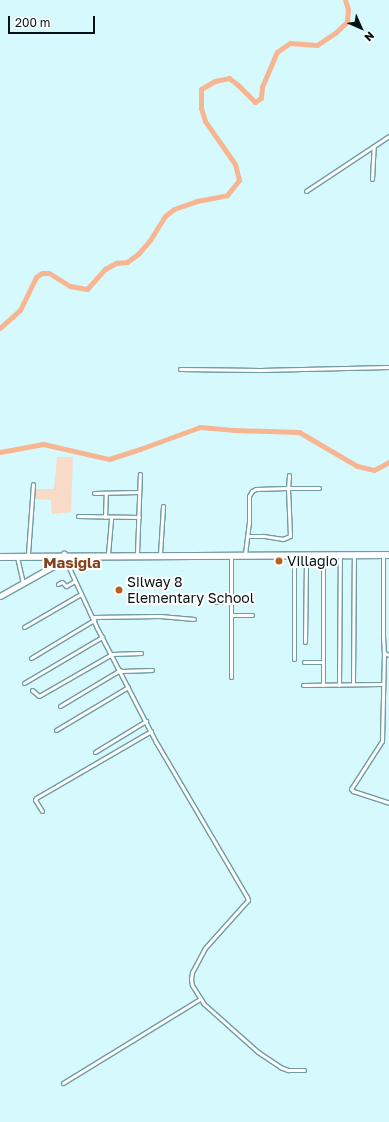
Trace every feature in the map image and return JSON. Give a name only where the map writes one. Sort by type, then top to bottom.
[{"type":"highway","points":[[0,554],[64,556],[108,554],[306,555]]},
{"type":"highway","points":[[0,557],[294,556],[323,554],[386,554]]},
{"type":"main road","points":[[0,596],[59,563],[64,556]]},
{"type":"street","points":[[306,191],[389,136]]},
{"type":"street","points":[[372,179],[374,146]]},
{"type":"street","points":[[180,369],[260,370],[389,367]]},
{"type":"street","points":[[137,554],[140,474]]},
{"type":"street","points":[[248,536],[283,538],[290,536],[288,488],[289,475]]},
{"type":"street","points":[[28,554],[33,484]]},
{"type":"street","points":[[245,554],[248,536],[249,496],[252,492],[256,489],[319,488]]},
{"type":"street","points":[[94,493],[139,492]]},
{"type":"street","points":[[105,517],[106,493]]},
{"type":"street","points":[[160,554],[163,506]]},
{"type":"street","points":[[78,516],[111,518],[139,517]]},
{"type":"street","points":[[108,554],[111,518]]},
{"type":"street","points":[[322,684],[323,554]]},
{"type":"street","points":[[339,685],[340,554]]},
{"type":"street","points":[[353,684],[354,554]]},
{"type":"street","points":[[386,554],[381,743],[351,789],[389,803]]},
{"type":"street","points":[[305,642],[306,555]]},
{"type":"street","points":[[64,556],[102,637],[151,731],[191,804],[248,900],[205,948],[192,972],[192,985],[200,999],[230,1028],[275,1064],[288,1070],[304,1070]]},
{"type":"street","points":[[231,556],[231,677]]},
{"type":"street","points":[[294,556],[294,659]]},
{"type":"street","points":[[17,557],[23,582]]},
{"type":"street","points":[[58,584],[62,582],[66,586],[75,581]]},
{"type":"street","points":[[24,627],[81,594]]},
{"type":"street","points":[[216,602],[231,602]]},
{"type":"street","points":[[231,615],[252,615]]},
{"type":"street","points":[[31,658],[93,618],[160,616],[194,619]]},
{"type":"street","points":[[24,683],[102,637]]},
{"type":"street","points":[[32,690],[39,696],[112,654],[141,653]]},
{"type":"street","points":[[384,653],[389,655]]},
{"type":"street","points":[[304,662],[323,662]]},
{"type":"street","points":[[60,706],[120,671],[152,670]]},
{"type":"street","points":[[303,685],[382,684]]},
{"type":"street","points":[[56,730],[128,687]]},
{"type":"street","points":[[95,752],[146,721]]},
{"type":"street","points":[[42,811],[35,800],[36,798],[151,731]]},
{"type":"street","points":[[63,1083],[200,999]]},
{"type":"shaded area","points":[[57,457],[73,457],[71,512],[52,514],[51,500],[32,499],[33,489],[54,489]]},
{"type":"waterway","points":[[0,328],[20,310],[36,277],[42,273],[49,273],[70,286],[87,289],[105,269],[116,263],[127,262],[138,254],[150,240],[165,216],[174,209],[197,201],[227,195],[239,180],[235,164],[205,121],[201,108],[201,89],[215,81],[229,78],[255,102],[261,98],[262,87],[277,52],[290,43],[317,45],[335,33],[347,22],[348,9],[345,0]]},
{"type":"waterway","points":[[0,452],[43,444],[109,459],[200,427],[233,430],[299,432],[357,466],[374,470],[389,462]]},
{"type":"place","name":"Villagio","points":[[279,561]]},
{"type":"place","name":"Silway 8 Elementary School","points":[[119,590]]},
{"type":"district","name":"Masigla","points":[[72,563]]}]
